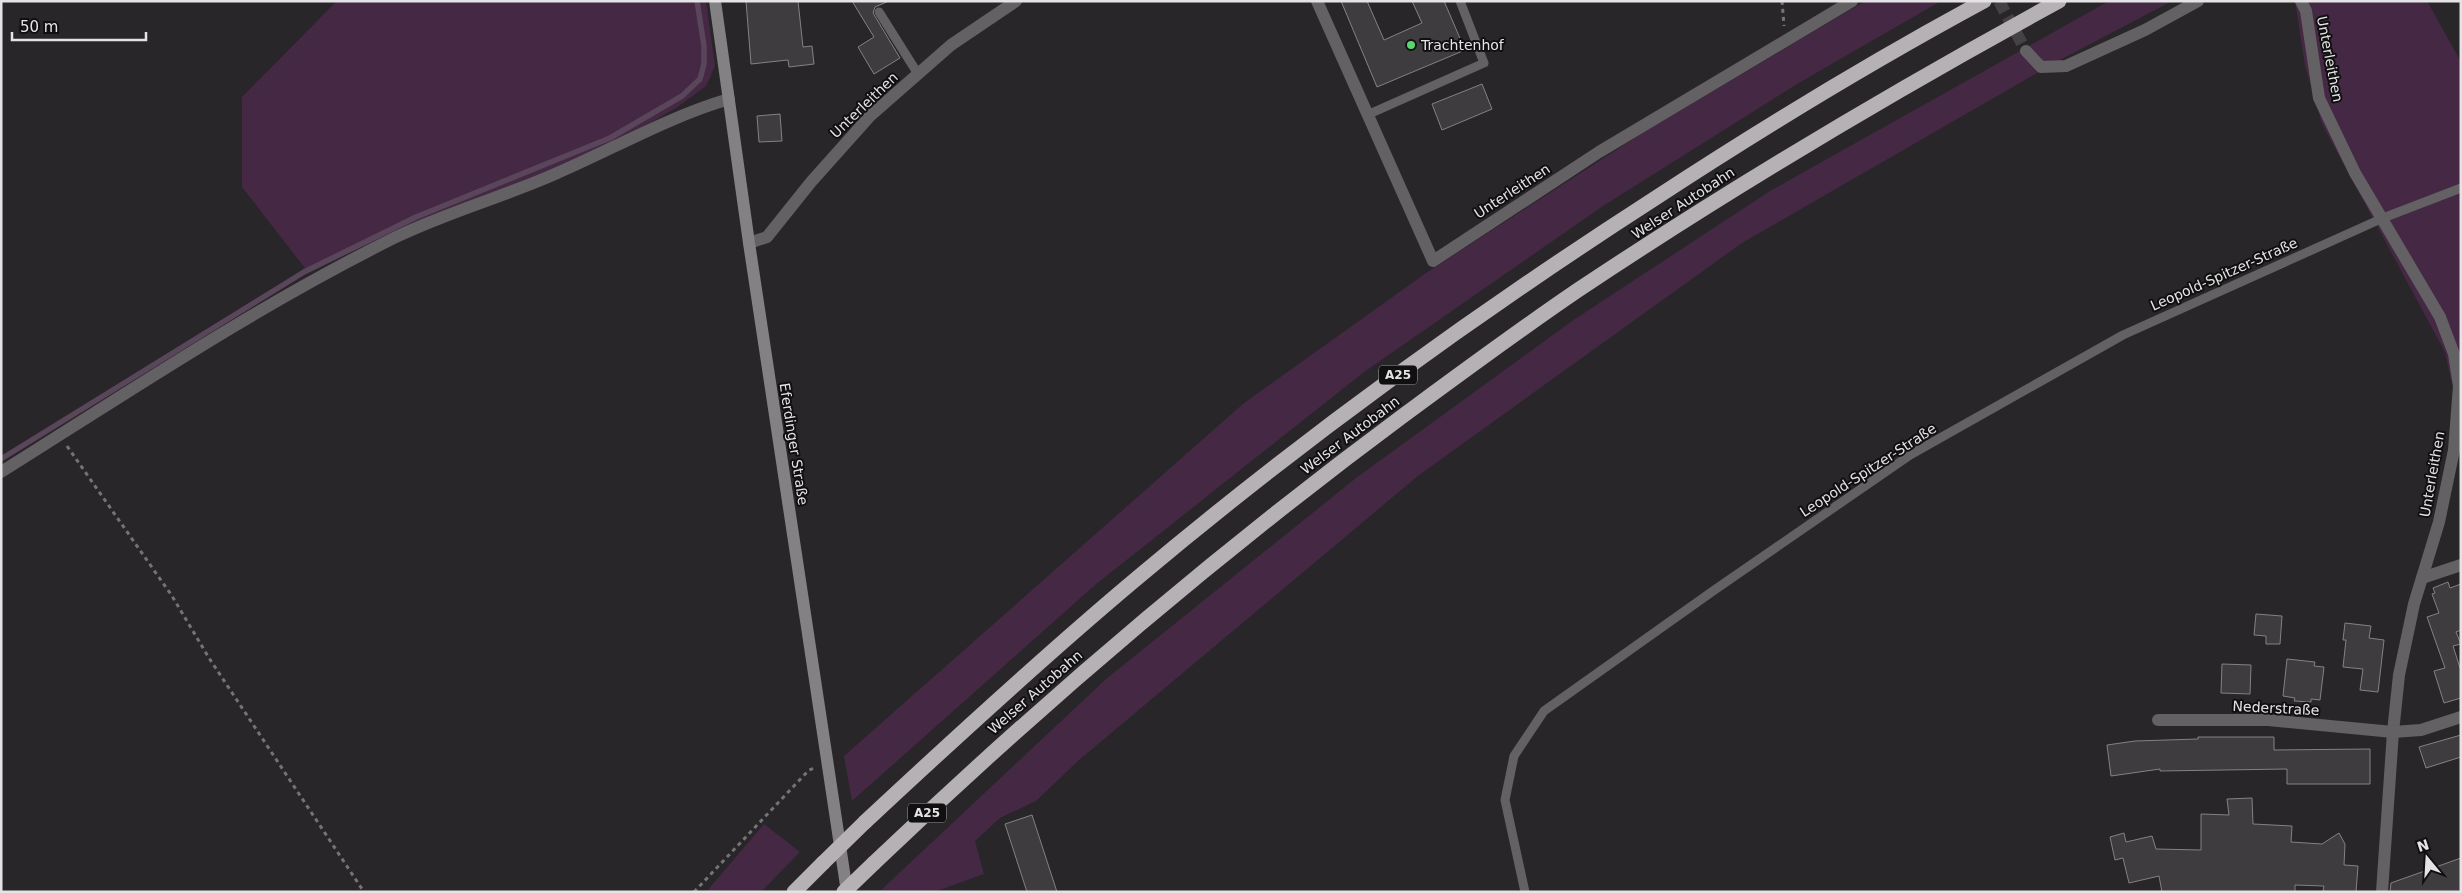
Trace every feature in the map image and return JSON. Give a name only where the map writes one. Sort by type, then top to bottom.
[{"type":"highway","name":"Welser Autobahn","points":[[794,892],[865,822],[1000,696],[1136,578],[1263,477],[1417,361],[1558,261],[1692,174],[1822,93],[1984,1]]},
{"type":"highway","name":"Welser Autobahn","points":[[845,892],[979,763],[1206,567],[1327,472],[1441,388],[1576,292],[1726,194],[1852,117],[2059,1]]},
{"type":"main road","name":"Eferdinger Straße","points":[[715,1],[845,892]]},
{"type":"street","name":"Unterleithen","points":[[749,243],[767,237],[811,182],[864,123],[918,74],[951,45],[1016,1]]},
{"type":"street","name":"Unterleithen","points":[[1317,1],[1433,261],[1599,152],[1852,1]]},
{"type":"street","points":[[2026,51],[2041,67],[2066,66],[2145,30],[2198,1]]},
{"type":"street","name":"Unterleithen","points":[[2302,1],[2306,11],[2319,98],[2355,173],[2440,318],[2454,354],[2459,386],[2454,450],[2439,522],[2422,578],[2399,675],[2393,732],[2382,892]]},
{"type":"street","points":[[1,472],[115,399],[272,303],[396,237],[551,176],[605,153],[665,123],[729,98]]},
{"type":"street","points":[[2422,578],[2461,565]]},
{"type":"street","name":"Nederstraße","points":[[2158,720],[2268,720],[2393,732],[2421,730],[2461,717]]},
{"type":"lane","points":[[1367,115],[1484,63],[1460,1]]},
{"type":"lane","points":[[879,12],[918,74]]},
{"type":"lane","name":"Leopold-Spitzer-Straße","points":[[1525,892],[1505,800],[1514,756],[1544,711],[1910,455],[2124,335],[2383,218],[2461,188]]},
{"type":"path","points":[[1782,1],[1784,27],[1789,39]]},
{"type":"path","points":[[59,436],[172,596],[210,658],[364,892]]},
{"type":"path","points":[[694,892],[809,770],[827,763]]},
{"type":"shaded area","points":[[337,1],[706,1],[715,66],[706,86],[676,108],[611,145],[521,183],[413,224],[308,272],[242,187],[242,97]]},
{"type":"shaded area","points":[[1865,1],[1941,1],[1797,84],[1603,206],[1364,372],[1095,585],[852,801],[844,756],[1244,403],[1426,273],[1644,132]]},
{"type":"shaded area","points":[[2109,1],[2172,1],[2058,61],[1742,243],[1419,475],[1079,760],[1036,801],[1000,818],[975,841],[984,874],[934,892],[879,892],[1106,679],[1356,478],[1575,319],[1770,191]]},
{"type":"shaded area","points":[[2295,1],[2427,1],[2461,62],[2461,382],[2452,384],[2445,352],[2322,124],[2305,66]]},
{"type":"shaded area","points":[[764,824],[800,852],[761,892],[706,892]]},
{"type":"building","points":[[746,1],[798,1],[803,47],[812,46],[814,64],[789,67],[788,60],[751,64]]},
{"type":"building","points":[[852,1],[889,1],[875,7],[873,13],[900,58],[874,74],[858,47],[874,37]]},
{"type":"building","name":"Trachtenhof","points":[[1341,1],[1367,1],[1384,40],[1422,23],[1412,1],[1444,1],[1465,50],[1377,87]]},
{"type":"building","points":[[1482,84],[1492,109],[1442,130],[1432,104]]},
{"type":"building","points":[[780,114],[782,141],[759,142],[757,116]]},
{"type":"building","points":[[2448,582],[2450,588],[2461,584],[2461,630],[2456,632],[2461,644],[2453,646],[2461,671],[2461,698],[2444,703],[2434,671],[2445,668],[2427,617],[2439,613],[2432,594],[2435,593],[2433,588]]},
{"type":"building","points":[[2256,614],[2282,616],[2280,644],[2266,644],[2266,636],[2254,635]]},
{"type":"building","points":[[2345,623],[2371,626],[2369,638],[2384,640],[2378,692],[2360,690],[2363,669],[2343,667],[2346,640],[2343,640]]},
{"type":"building","points":[[2287,659],[2315,662],[2314,666],[2324,667],[2320,700],[2311,699],[2311,702],[2294,701],[2295,698],[2283,696]]},
{"type":"building","points":[[2222,664],[2251,665],[2250,694],[2221,693]]},
{"type":"building","points":[[2461,735],[2461,757],[2426,768],[2419,747]]},
{"type":"building","points":[[2198,737],[2274,737],[2274,750],[2370,749],[2370,784],[2287,784],[2287,769],[2160,771],[2160,769],[2111,776],[2107,745],[2135,741],[2198,739]]},
{"type":"building","points":[[2252,798],[2253,824],[2292,826],[2291,842],[2322,844],[2339,833],[2345,844],[2344,865],[2358,866],[2356,892],[2330,892],[2323,891],[2324,886],[2295,885],[2295,892],[2162,892],[2159,876],[2129,883],[2123,858],[2115,860],[2110,837],[2124,833],[2126,842],[2152,836],[2156,849],[2201,850],[2201,814],[2229,815],[2227,799]]},
{"type":"building","points":[[1032,815],[1057,892],[1027,892],[1005,824]]},
{"type":"building","points":[[2461,858],[2461,892],[2390,892],[2391,883]]},
{"type":"waterway","points":[[1,459],[304,272],[416,217],[610,138],[682,96],[700,79],[704,64],[704,46],[697,1]]},
{"type":"tunnel","points":[[1999,1],[2026,51]]},
{"type":"place","name":"Trachtenhof","points":[[1411,45]]}]
